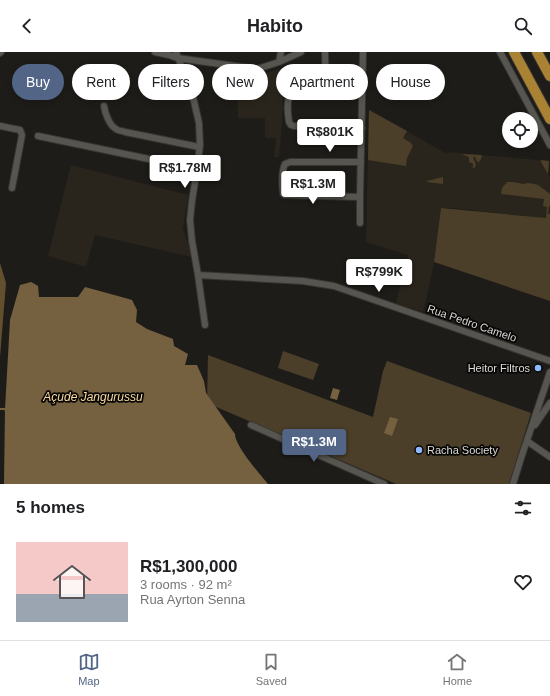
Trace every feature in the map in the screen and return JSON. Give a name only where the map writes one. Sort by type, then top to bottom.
[{"type":"highway","points":[[514,52],[550,120]]},
{"type":"highway","points":[[537,52],[550,76]]},
{"type":"street","points":[[155,52],[257,69],[279,62],[301,52]]},
{"type":"street","points":[[279,62],[281,52]]},
{"type":"street","points":[[325,52],[325,64]]},
{"type":"street","points":[[363,52],[363,64]]},
{"type":"street","points":[[500,52],[550,146]]},
{"type":"street","points":[[176,55],[193,97],[199,123],[197,170],[190,220],[205,325]]},
{"type":"street","points":[[288,100],[288,118],[291,125],[298,127],[362,128]]},
{"type":"street","points":[[360,223],[362,100]]},
{"type":"street","points":[[104,106],[108,118],[116,129],[199,147]]},
{"type":"street","points":[[0,126],[20,130],[22,134],[12,188]]},
{"type":"street","points":[[38,136],[197,170]]},
{"type":"street","points":[[360,197],[286,195],[283,194],[282,190],[284,167],[285,164],[290,162],[361,162]]},
{"type":"street","name":"Rua Pedro Camelo","points":[[198,275],[303,281],[334,286],[550,361]]},
{"type":"street","points":[[514,484],[521,458],[550,372]]},
{"type":"street","points":[[531,430],[550,403]]},
{"type":"street","points":[[251,425],[384,484]]},
{"type":"street","points":[[527,441],[550,457]]},
{"type":"shaded area","points":[[276,70],[276,100],[283,100],[279,157],[274,157],[276,138],[265,138],[265,118],[238,118],[238,100],[268,100],[268,72]]},
{"type":"shaded area","points":[[369,110],[447,154],[447,152],[549,161],[548,174],[550,177],[550,219],[441,208],[434,262],[423,312],[396,303],[408,255],[366,242]]},
{"type":"shaded area","points":[[369,110],[407,131],[403,138],[413,146],[407,158],[406,166],[368,160]]},
{"type":"shaded area","points":[[461,154],[482,155],[478,163],[475,157],[473,157],[476,164],[473,168],[473,164],[469,162],[469,157]]},
{"type":"shaded area","points":[[541,160],[549,161],[548,174],[541,162]]},
{"type":"shaded area","points":[[71,165],[188,195],[183,228],[192,257],[95,235],[86,267],[48,256]]},
{"type":"shaded area","points":[[443,177],[443,184],[427,182],[427,181]]},
{"type":"shaded area","points":[[507,182],[538,185],[550,194],[548,214],[550,214],[550,301],[434,262],[441,208],[546,218],[547,207],[543,206],[544,199],[501,194],[502,188]]},
{"type":"shaded area","points":[[0,263],[6,283],[0,357]]},
{"type":"shaded area","points":[[283,351],[319,364],[313,380],[278,368]]},
{"type":"shaded area","name":"Racha Society","points":[[208,355],[373,417],[383,371],[387,361],[531,413],[509,484],[396,484],[207,403]]},
{"type":"water","name":"Açude Jangurussu","points":[[31,282],[38,286],[39,297],[78,297],[85,287],[132,300],[137,310],[136,322],[147,329],[173,339],[174,346],[188,354],[185,365],[197,365],[204,381],[206,393],[235,434],[243,452],[268,484],[4,484],[5,409],[10,320],[20,285]]},
{"type":"water","points":[[333,388],[340,390],[337,400],[330,398]]},
{"type":"water","points":[[390,417],[398,419],[392,436],[384,433]]},
{"type":"waterway","points":[[0,409],[5,409],[6,411]]},
{"type":"place","name":"Heitor Filtros","points":[[538,368]]},
{"type":"place","name":"Racha Society","points":[[419,450]]}]
